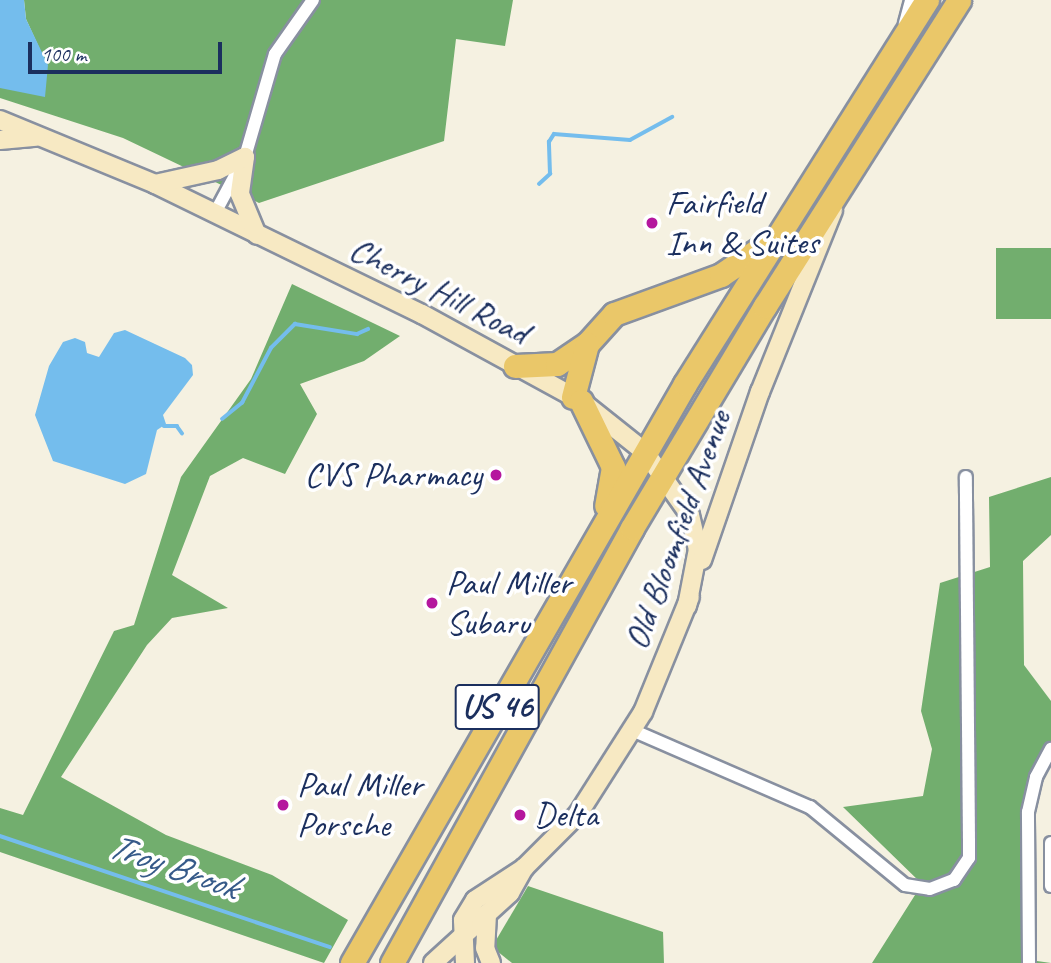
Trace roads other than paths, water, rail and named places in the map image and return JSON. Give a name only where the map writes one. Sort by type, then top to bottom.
[{"type":"highway","name":"US 46","points":[[352,963],[645,452],[927,0]]},
{"type":"highway","name":"US 46","points":[[392,963],[663,476],[842,184],[959,0]]},
{"type":"highway","points":[[515,366],[556,363],[587,344],[614,314],[721,275],[779,235]]},
{"type":"highway","points":[[587,344],[577,399],[613,467],[608,500],[595,537]]},
{"type":"main road","name":"Cherry Hill Road","points":[[0,120],[155,184],[215,213],[422,314],[577,399],[645,452],[690,515],[696,532],[697,558],[687,606]]},
{"type":"main road","name":"Cherry Hill Road","points":[[0,140],[36,137]]},
{"type":"main road","points":[[155,184],[218,170],[245,157]]},
{"type":"main road","points":[[245,157],[240,194],[257,235]]},
{"type":"main road","name":"Old Bloomfield Avenue","points":[[462,938],[463,920],[475,900],[524,868],[578,814],[634,731],[687,606],[760,392],[842,184]]},
{"type":"main road","name":"Old Bloomfield Avenue","points":[[433,963],[510,892],[524,868]]},
{"type":"main road","points":[[487,914],[485,947],[491,963]]},
{"type":"main road","points":[[462,938],[465,963]]},
{"type":"street","points":[[215,213],[245,157],[275,54],[313,0]]},
{"type":"street","points":[[906,32],[911,0]]},
{"type":"street","points":[[634,731],[810,807],[905,885],[930,889],[954,880],[969,858],[966,477]]},
{"type":"street","points":[[1030,963],[1028,849],[1031,794],[1042,761],[1051,749]]},
{"type":"street","points":[[1051,842],[1051,886]]},
{"type":"street","points":[[1028,849],[1051,848]]},
{"type":"water","points":[[0,0],[24,0],[26,19],[48,65],[45,97],[0,88]]},
{"type":"water","points":[[125,330],[185,358],[192,365],[193,375],[163,415],[166,424],[157,430],[146,474],[125,484],[53,461],[35,415],[49,366],[63,342],[75,338],[85,342],[87,353],[99,357],[114,333]]},
{"type":"waterway","points":[[539,184],[550,174],[549,142],[554,134],[630,140],[672,117]]},
{"type":"waterway","points":[[222,419],[242,403],[271,348],[295,324],[357,334],[368,329]]},
{"type":"waterway","points":[[164,426],[177,426],[182,433]]},
{"type":"waterway","name":"Troy Brook","points":[[0,836],[330,947]]},
{"type":"place","name":"Fairfield Inn & Suites","points":[[652,223]]},
{"type":"place","name":"CVS Pharmacy","points":[[496,475]]},
{"type":"place","name":"Paul Miller Subaru","points":[[432,603]]},
{"type":"place","name":"Paul Miller Porsche","points":[[283,805]]},
{"type":"place","name":"Delta","points":[[520,815]]}]
